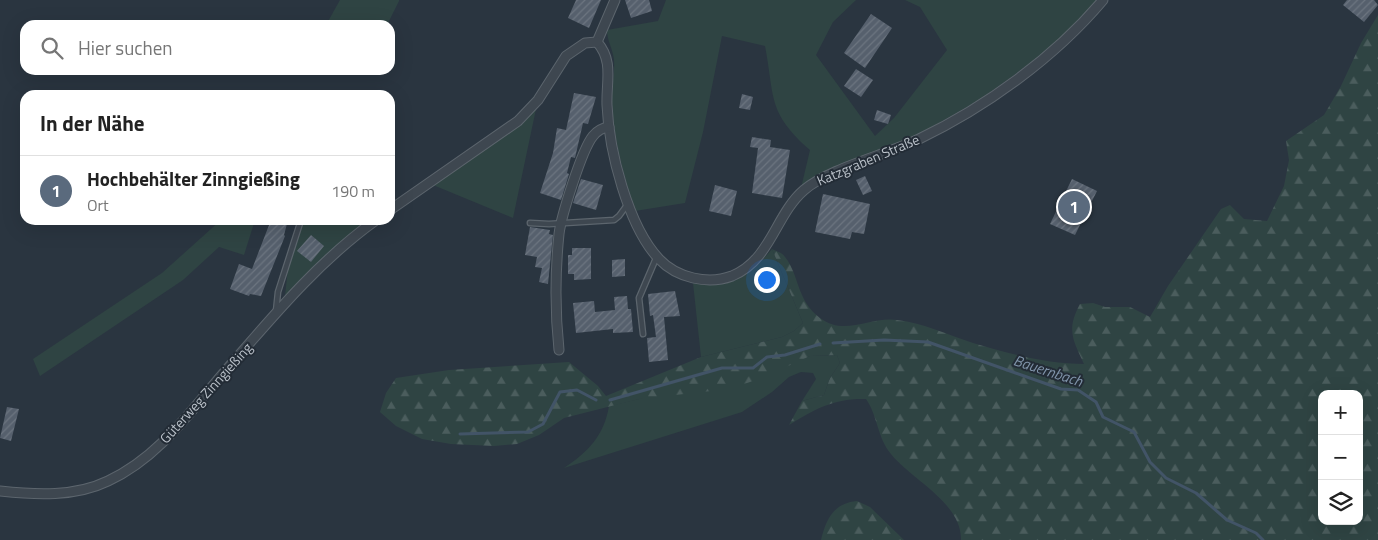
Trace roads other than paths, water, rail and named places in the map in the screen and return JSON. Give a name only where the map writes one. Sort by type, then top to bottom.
[{"type":"street","points":[[395,207],[518,121],[538,100],[566,56],[585,44],[597,42],[615,0]]},
{"type":"street","name":"Katzgraben Straße","points":[[597,42],[605,51],[608,60],[609,127],[628,203],[641,235],[656,256],[670,268],[696,278],[710,280],[734,275],[759,256],[791,205],[808,187],[835,172],[920,138],[983,101],[1050,54],[1103,0]]},
{"type":"street","points":[[559,350],[557,267],[562,224],[582,160],[592,137],[601,129],[609,127]]},
{"type":"street","name":"Güterweg Zinngießing","points":[[0,491],[53,494],[84,490],[107,482],[128,470],[166,440],[276,313],[335,252],[370,225]]},
{"type":"lane","points":[[530,223],[562,224],[614,220],[628,203]]},
{"type":"lane","points":[[276,313],[278,292],[299,225]]},
{"type":"lane","points":[[643,334],[639,298],[656,256]]},
{"type":"waterway","name":"Bauernbach","points":[[833,343],[884,340],[928,342],[1061,389],[1078,390],[1096,402],[1103,417],[1134,432],[1150,462],[1166,478],[1196,493],[1227,520],[1256,533],[1263,540]]},
{"type":"waterway","name":"Bauernbach","points":[[610,400],[722,368],[753,368],[767,357],[785,355],[820,344]]},
{"type":"waterway","name":"Bauernbach","points":[[460,434],[528,432],[543,424],[560,392],[577,390],[596,400]]},
{"type":"place","name":"Hochbehälter Zinngießing","points":[[1074,207]]}]
